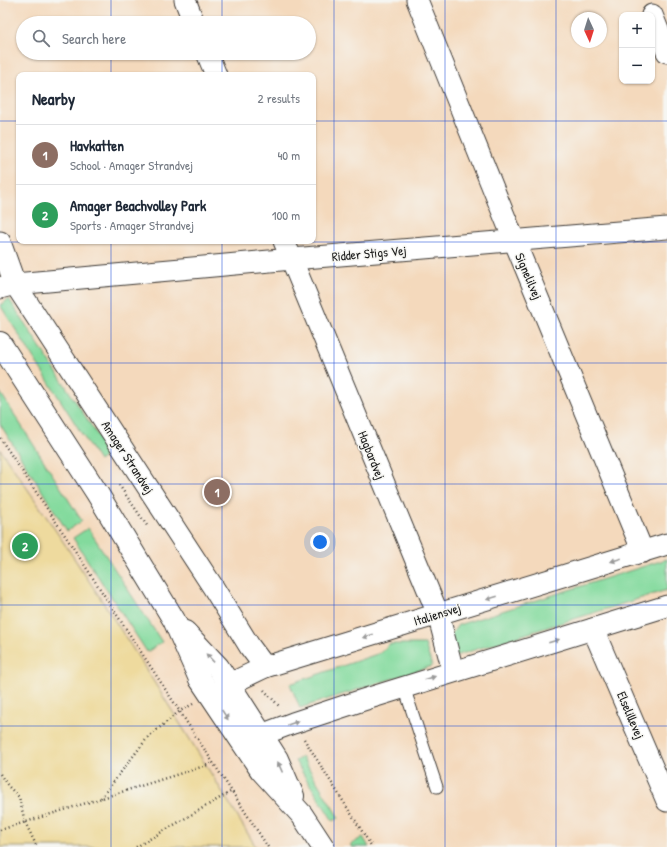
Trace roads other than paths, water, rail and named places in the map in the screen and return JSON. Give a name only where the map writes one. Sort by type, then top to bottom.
[{"type":"street","points":[[185,0],[191,16]]},
{"type":"street","name":"Signelilvej","points":[[417,0],[643,552]]},
{"type":"street","points":[[646,0],[651,12]]},
{"type":"street","points":[[655,22],[667,52]]},
{"type":"street","points":[[210,60],[215,72]]},
{"type":"street","name":"Ridder Stigs Vej","points":[[8,286],[288,250],[514,240],[667,228]]},
{"type":"street","name":"Amager Strandvej","points":[[0,242],[8,286],[213,588],[265,668]]},
{"type":"street","name":"Hagbardvej","points":[[288,250],[438,614],[453,671]]},
{"type":"street","points":[[0,344],[97,493],[174,620],[218,667],[221,690],[253,740],[277,759],[302,815],[323,847]]},
{"type":"street","name":"Italiensvej","points":[[221,690],[265,668],[667,544]]},
{"type":"street","points":[[253,740],[293,723],[453,671],[667,606]]},
{"type":"street","name":"Elselillevej","points":[[593,629],[667,801]]},
{"type":"lane","points":[[404,687],[437,787]]},
{"type":"place","name":"Havkatten","points":[[217,492]]},
{"type":"place","name":"Amager Beachvolley Park","points":[[25,546]]}]
